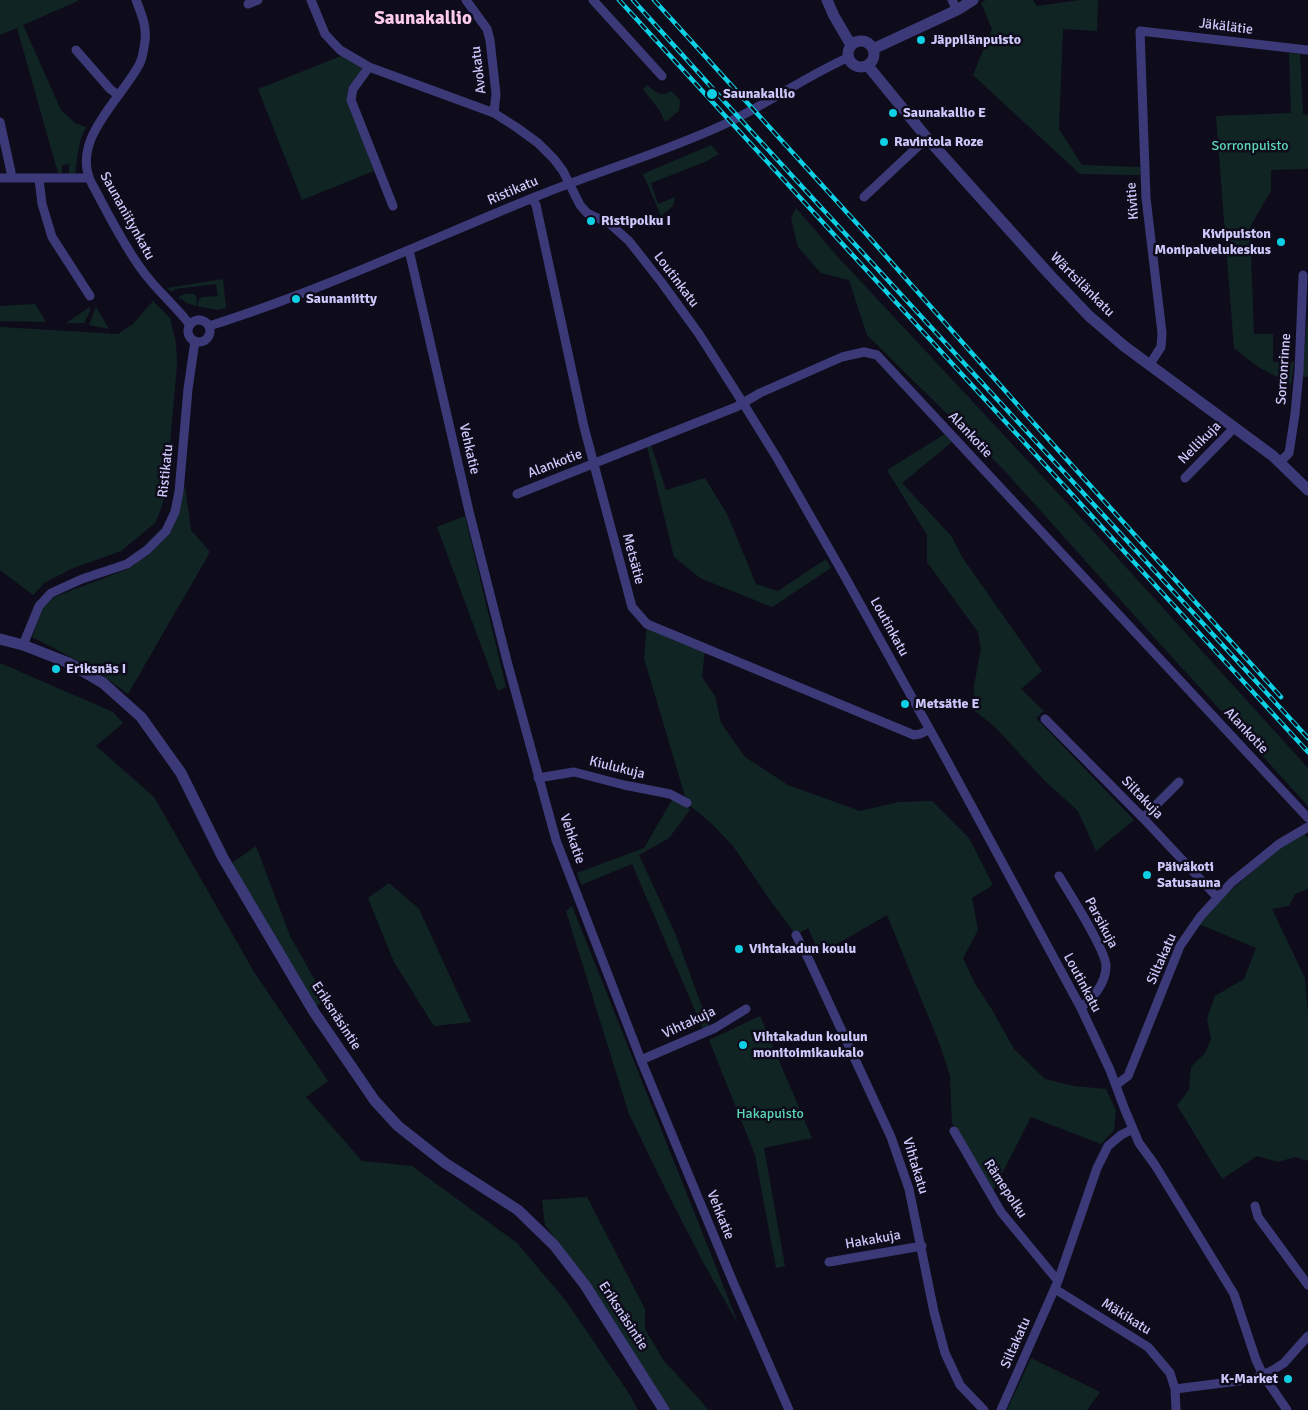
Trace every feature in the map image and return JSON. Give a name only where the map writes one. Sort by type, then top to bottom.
[{"type":"street","name":"Saunaniitynkatu","points":[[136,0],[144,21],[145,41],[140,62],[90,138],[86,156],[86,167],[89,178],[122,239],[142,271],[163,296],[180,311],[190,325]]},
{"type":"street","points":[[248,4],[258,0]]},
{"type":"street","name":"Loutinkatu","points":[[311,0],[325,34],[340,50],[369,67],[494,113],[538,143],[554,159],[570,184],[580,205],[587,213],[610,224],[634,247],[699,334],[743,403],[844,574],[1080,1008],[1144,1151],[1234,1294],[1256,1360],[1263,1375],[1287,1410]]},
{"type":"street","name":"Avokatu","points":[[466,0],[487,29],[490,40],[496,94],[494,113]]},
{"type":"street","points":[[593,0],[662,76]]},
{"type":"street","points":[[827,0],[851,45]]},
{"type":"street","points":[[873,48],[955,5],[973,0]]},
{"type":"street","name":"Jäkälätie","points":[[1140,31],[1308,50]]},
{"type":"street","name":"Kivitie","points":[[1140,31],[1146,198],[1162,333],[1161,347],[1150,364]]},
{"type":"street","points":[[856,41],[863,41],[873,48],[873,60],[868,66],[861,68],[854,66],[847,58],[851,45],[856,41]]},
{"type":"street","points":[[76,50],[110,89],[118,95]]},
{"type":"street","name":"Ristikatu","points":[[209,326],[303,293],[532,198],[662,151],[726,124],[823,69],[847,58]]},
{"type":"street","name":"Wärtsilänkatu","points":[[868,66],[927,138],[1089,316],[1124,346],[1280,462],[1308,490]]},
{"type":"street","points":[[369,67],[353,89],[351,100],[393,206]]},
{"type":"street","points":[[0,122],[11,178]]},
{"type":"street","points":[[864,197],[927,138]]},
{"type":"street","points":[[0,178],[89,178]]},
{"type":"street","points":[[38,178],[42,204],[52,237],[90,296]]},
{"type":"street","name":"Metsätie","points":[[532,198],[536,205],[584,427],[632,607],[647,624],[914,735],[929,730]]},
{"type":"street","name":"Vehkatie","points":[[409,250],[471,520],[506,661],[556,840],[641,1060],[729,1273],[789,1410]]},
{"type":"street","name":"Sorronrinne","points":[[1280,462],[1289,453],[1295,414],[1299,371],[1303,275]]},
{"type":"street","points":[[197,320],[201,320],[209,326],[210,333],[207,338],[200,342],[192,339],[188,333],[190,325],[197,320]]},
{"type":"street","name":"Ristikatu","points":[[23,645],[38,606],[51,593],[82,579],[127,564],[147,550],[166,530],[175,512],[179,492],[188,389],[195,341]]},
{"type":"street","name":"Alankotie","points":[[516,494],[743,403],[760,393],[842,357],[864,352],[877,355],[1308,818]]},
{"type":"street","name":"Nellikuja","points":[[1184,478],[1234,428]]},
{"type":"street","name":"Eriksnäsintie","points":[[0,639],[23,645],[69,663],[103,683],[141,717],[181,773],[226,863],[314,1012],[375,1101],[398,1126],[441,1160],[518,1210],[554,1245],[585,1285],[664,1410]]},
{"type":"street","name":"Siltakuja","points":[[1044,719],[1143,818],[1217,898]]},
{"type":"street","name":"Kiulukuja","points":[[538,778],[574,772],[624,785],[670,794],[687,804]]},
{"type":"street","points":[[1143,818],[1179,782]]},
{"type":"street","name":"Siltakatu","points":[[1116,1085],[1128,1076],[1180,946],[1200,917],[1231,883],[1279,844],[1308,827]]},
{"type":"street","name":"Parsikuja","points":[[1059,876],[1096,939],[1106,966],[1103,982],[1094,997],[1080,1008]]},
{"type":"street","name":"Vihtakatu","points":[[796,935],[891,1137],[909,1188],[944,1353],[960,1385],[984,1410]]},
{"type":"street","name":"Vihtakuja","points":[[641,1060],[715,1028],[746,1009]]},
{"type":"street","name":"Siltakatu","points":[[1001,1410],[1056,1285],[1098,1168],[1108,1146],[1121,1135],[1133,1129]]},
{"type":"street","name":"Rämepolku","points":[[954,1131],[1001,1212],[1056,1285]]},
{"type":"street","points":[[1255,1206],[1258,1217],[1308,1285]]},
{"type":"street","name":"Hakakuja","points":[[829,1262],[922,1246]]},
{"type":"street","name":"Mäkikatu","points":[[1056,1285],[1148,1347],[1170,1373],[1175,1389],[1176,1410]]},
{"type":"street","points":[[1175,1389],[1254,1379],[1284,1363],[1308,1336]]},
{"type":"green space","points":[[0,0],[78,0],[23,25],[61,110],[75,123],[86,127],[77,156],[75,175],[69,175],[69,164],[62,165],[62,173],[58,173],[17,28],[0,35]]},
{"type":"green space","points":[[986,0],[1033,0],[1037,6],[1080,0],[1098,0],[1097,31],[1063,29],[1059,129],[1082,165],[1140,167],[1140,175],[1080,174],[973,75],[992,29],[981,3]]},
{"type":"green space","name":"Sorronpuisto","points":[[1289,53],[1300,54],[1303,114],[1308,115],[1308,169],[1271,170],[1271,191],[1250,227],[1254,334],[1273,334],[1273,362],[1294,362],[1291,384],[1258,367],[1234,348],[1216,116],[1291,113]]},
{"type":"green space","points":[[341,56],[364,68],[349,88],[347,95],[374,171],[302,200],[258,89]]},
{"type":"green space","points":[[647,85],[661,94],[671,91],[680,100],[679,111],[665,122],[660,111],[643,89]]},
{"type":"green space","points":[[711,145],[719,154],[707,161],[651,183],[658,204],[675,197],[673,206],[661,216],[643,174]]},
{"type":"green space","points":[[796,208],[838,257],[1095,533],[1308,768],[1308,806],[1005,471],[867,335],[849,280],[821,273],[798,247],[791,218]]},
{"type":"green space","points":[[223,279],[226,308],[217,310],[197,306],[199,299],[203,297],[218,296],[216,284],[175,289],[172,292],[166,288]]},
{"type":"green space","points":[[185,294],[194,294],[197,298],[196,306],[178,297]]},
{"type":"green space","points":[[153,301],[170,318],[176,343],[177,364],[166,491],[160,512],[155,523],[121,551],[71,569],[44,583],[33,595],[0,570],[0,327],[118,334],[133,324]]},
{"type":"green space","points":[[35,304],[46,322],[0,321],[0,306]]},
{"type":"green space","points":[[90,307],[84,323],[66,323]]},
{"type":"green space","points":[[96,307],[109,329],[89,325]]},
{"type":"green space","points":[[1308,314],[1308,377],[1301,377]]},
{"type":"green space","points":[[945,434],[952,442],[902,483],[952,537],[962,557],[1042,671],[1021,689],[1044,711],[1036,718],[1134,820],[1096,851],[1078,811],[1045,781],[995,727],[975,711],[974,686],[981,649],[978,632],[927,562],[927,535],[887,470]]},
{"type":"green space","points":[[651,445],[666,490],[705,478],[727,514],[756,584],[778,591],[826,559],[831,568],[772,607],[700,578],[674,557],[647,446]]},
{"type":"green space","points":[[185,486],[191,530],[210,552],[128,694],[82,663],[32,637],[43,608],[54,597],[128,569],[152,552],[171,531],[179,514]]},
{"type":"green space","points":[[465,516],[506,687],[498,691],[437,527]]},
{"type":"green space","points":[[647,624],[705,649],[702,677],[715,696],[721,723],[745,757],[788,785],[860,811],[899,802],[932,801],[969,838],[993,885],[972,898],[978,930],[963,958],[975,984],[1014,1049],[1045,1079],[1073,1086],[1106,1089],[1116,1110],[1114,1130],[1101,1144],[1031,1117],[993,1191],[952,1123],[950,1076],[940,1045],[887,915],[820,954],[808,928],[796,935],[733,846],[711,823],[687,803],[644,658]]},
{"type":"green space","points":[[0,663],[113,712],[123,723],[96,746],[154,797],[254,972],[328,1081],[306,1097],[362,1161],[412,1166],[517,1243],[566,1301],[630,1395],[638,1410],[0,1410]]},
{"type":"green space","points":[[672,800],[686,806],[690,810],[669,838],[639,855],[675,933],[709,1026],[703,1029],[632,864],[581,885],[577,873],[644,848]]},
{"type":"green space","points":[[1304,833],[1308,839],[1308,889],[1295,894],[1289,906],[1272,909],[1305,978],[1308,1015],[1308,1161],[1295,1157],[1278,1162],[1257,1156],[1222,1179],[1177,1105],[1189,1090],[1191,1067],[1205,1053],[1211,1039],[1207,1019],[1215,996],[1244,979],[1256,948],[1199,924],[1221,899],[1268,858],[1295,837]]},
{"type":"green space","points":[[256,846],[290,936],[326,1000],[315,1007],[232,863]]},
{"type":"green space","points":[[389,883],[419,909],[471,1022],[434,1026],[394,962],[368,898]]},
{"type":"green space","points":[[572,906],[738,1324],[703,1262],[629,1114],[566,911]]},
{"type":"green space","name":"Hakapuisto","points":[[760,1016],[812,1138],[764,1148],[785,1266],[776,1268],[755,1155],[709,1040]]},
{"type":"green space","points":[[587,1197],[645,1309],[645,1329],[664,1361],[708,1410],[670,1410],[588,1282],[545,1225],[542,1200]]},
{"type":"green space","points":[[1031,1358],[1100,1392],[1087,1410],[1007,1410]]},
{"type":"railway","points":[[619,0],[1308,752]]},
{"type":"railway","points":[[633,0],[1308,738]]},
{"type":"railway","points":[[654,0],[1281,697]]},
{"type":"place","name":"Jäppilänpuisto","points":[[921,40]]},
{"type":"place","name":"Saunakallio","points":[[712,94]]},
{"type":"place","name":"Saunakallio E","points":[[893,113]]},
{"type":"place","name":"Ravintola Roze","points":[[884,142]]},
{"type":"place","name":"Ristipolku I","points":[[591,221]]},
{"type":"place","name":"Kivipuiston Monipalvelukeskus","points":[[1281,242]]},
{"type":"place","name":"Saunaniitty","points":[[296,299]]},
{"type":"place","name":"Eriksnäs I","points":[[56,669]]},
{"type":"place","name":"Metsätie E","points":[[905,704]]},
{"type":"place","name":"Päiväkoti Satusauna","points":[[1147,875]]},
{"type":"place","name":"Vihtakadun koulu","points":[[739,949]]},
{"type":"place","name":"Vihtakadun koulun monitoimikaukalo","points":[[743,1045]]},
{"type":"place","name":"K-Market","points":[[1288,1379]]},
{"type":"district","name":"Saunakallio","points":[[423,19]]}]
